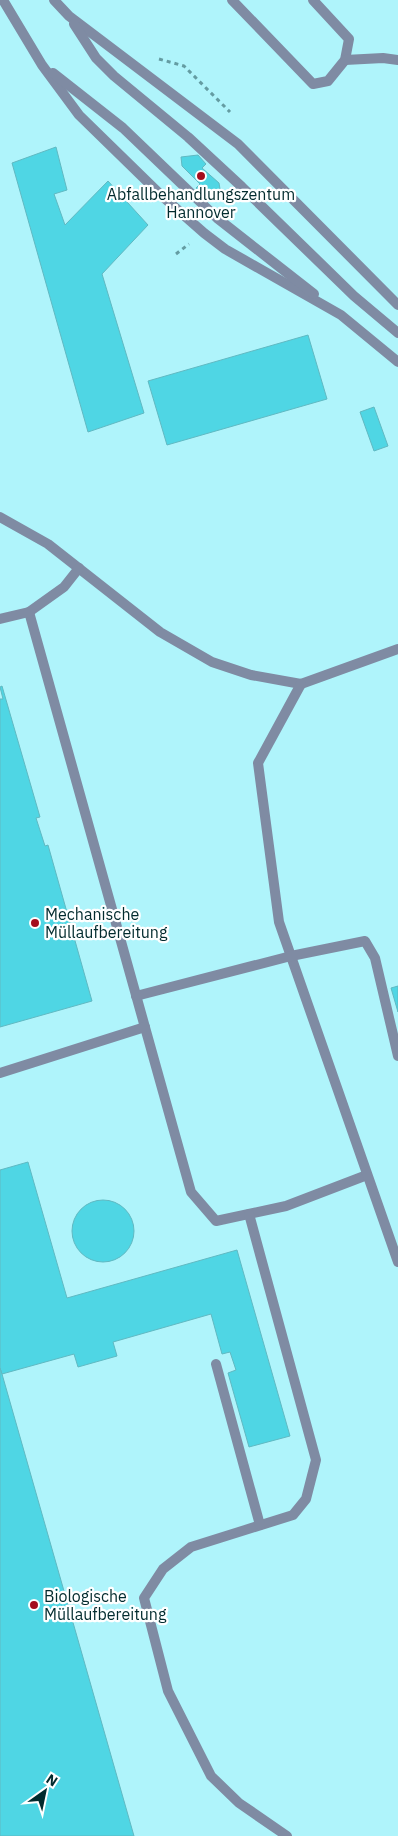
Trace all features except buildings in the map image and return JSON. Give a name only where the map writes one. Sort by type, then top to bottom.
[{"type":"lane","points":[[3,0],[42,65],[79,115],[162,196],[225,249],[341,315]]},
{"type":"lane","points":[[54,0],[69,16],[238,144],[398,305]]},
{"type":"lane","points":[[232,0],[312,84],[328,81],[345,60],[349,39],[313,0]]},
{"type":"lane","points":[[69,16],[96,58],[114,76],[188,137],[354,296],[398,333]]},
{"type":"lane","points":[[345,60],[383,58],[398,60]]},
{"type":"lane","points":[[42,65],[123,128],[216,218],[398,362]]},
{"type":"lane","points":[[0,517],[48,544],[160,632],[212,662],[250,674],[301,684],[398,649]]},
{"type":"lane","points":[[0,619],[29,612],[64,587],[79,568]]},
{"type":"lane","points":[[29,612],[191,1192],[216,1222],[286,1206],[367,1175]]},
{"type":"lane","points":[[301,684],[258,763],[279,922],[398,1262]]},
{"type":"lane","points":[[136,996],[290,956],[364,940],[376,958],[398,1056]]},
{"type":"lane","points":[[0,1073],[145,1027]]},
{"type":"lane","points":[[248,1214],[316,1460],[306,1499],[293,1515],[191,1547],[162,1569],[144,1598],[168,1691],[211,1776],[239,1803],[287,1836]]},
{"type":"lane","points":[[216,1364],[260,1525]]},
{"type":"place","name":"Abfallbehandlungszentum Hannover","points":[[201,176]]},
{"type":"place","name":"Mechanische Müllaufbereitung","points":[[35,923]]},
{"type":"place","name":"Biologische Müllaufbereitung","points":[[34,1605]]}]
